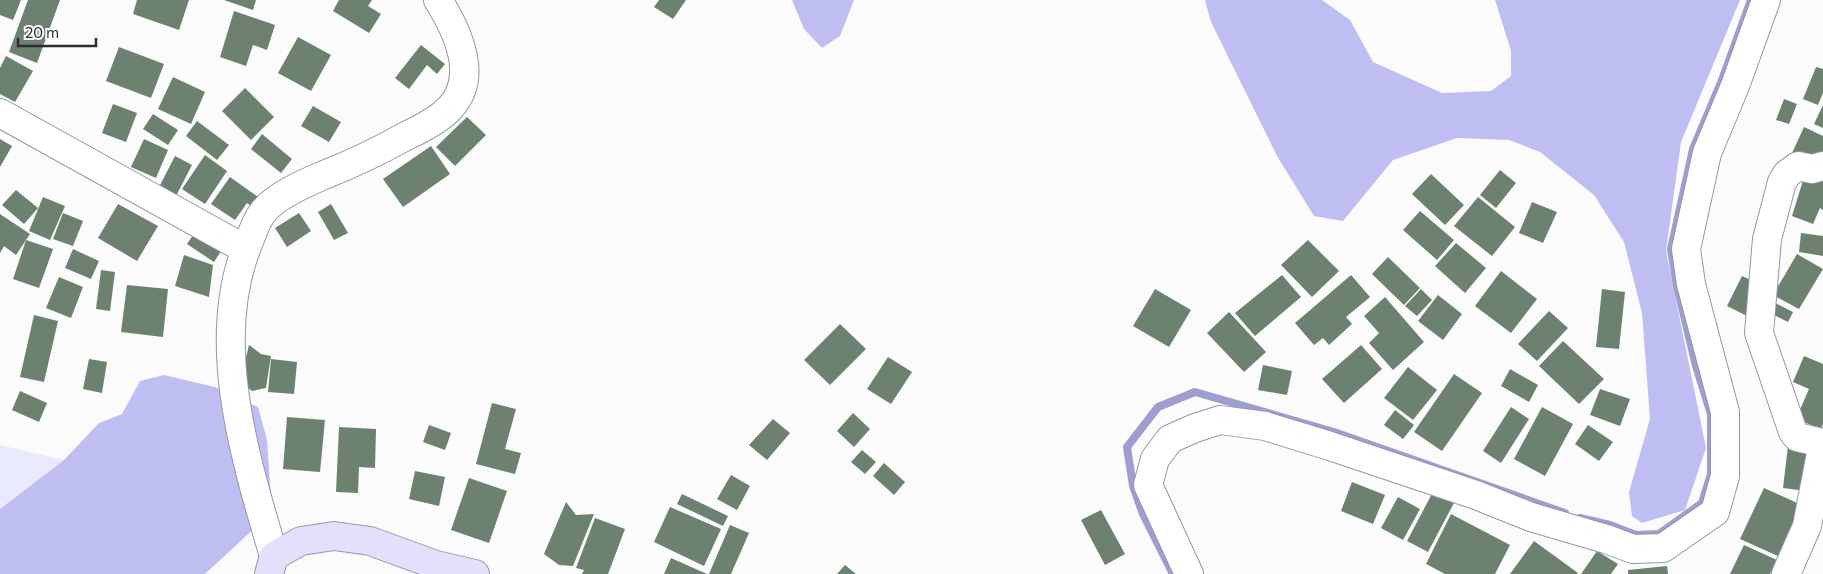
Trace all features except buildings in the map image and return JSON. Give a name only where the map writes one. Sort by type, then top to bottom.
[{"type":"street","points":[[438,0],[453,25],[463,50],[464,72],[461,90],[451,108],[427,125],[366,158],[306,183],[283,196],[261,214],[246,250],[232,294],[230,316],[233,388],[272,565],[301,541],[334,536],[370,541],[436,565],[475,574]]},
{"type":"street","points":[[1189,574],[1148,486],[1155,459],[1170,439],[1220,420],[1265,426],[1330,446],[1476,495],[1531,517],[1606,538],[1633,549],[1664,548],[1715,512],[1725,476],[1725,412],[1693,292],[1686,250],[1707,153],[1735,86],[1766,0]]},
{"type":"street","points":[[0,113],[246,250]]},
{"type":"street","points":[[1786,574],[1808,526],[1823,443],[1797,437],[1793,432],[1759,333],[1767,239],[1782,182],[1787,174],[1798,166],[1812,169],[1823,166]]},
{"type":"shaded area","points":[[792,0],[854,0],[840,36],[822,48],[804,29]]},
{"type":"shaded area","points":[[1205,0],[1322,0],[1350,20],[1373,62],[1442,93],[1491,91],[1511,76],[1511,51],[1495,0],[1740,0],[1681,142],[1666,251],[1706,448],[1685,510],[1642,523],[1632,516],[1629,492],[1650,419],[1642,313],[1624,242],[1594,195],[1540,152],[1509,140],[1457,138],[1393,160],[1343,221],[1314,216],[1277,156],[1211,22]]},
{"type":"shaded area","points":[[164,375],[215,387],[258,407],[267,440],[272,512],[205,574],[0,574],[0,509],[64,460],[99,423],[122,414],[140,381]]},
{"type":"shaded area","points":[[0,445],[64,460],[0,509]]},
{"type":"waterway","points":[[1580,518],[1610,525],[1636,535],[1659,534],[1702,503],[1711,474],[1711,414],[1696,366],[1677,286],[1671,249],[1693,149],[1722,80],[1751,0]]},
{"type":"waterway","points":[[1173,574],[1143,514],[1133,486],[1127,447],[1158,407],[1195,392],[1334,432],[1565,513]]}]
